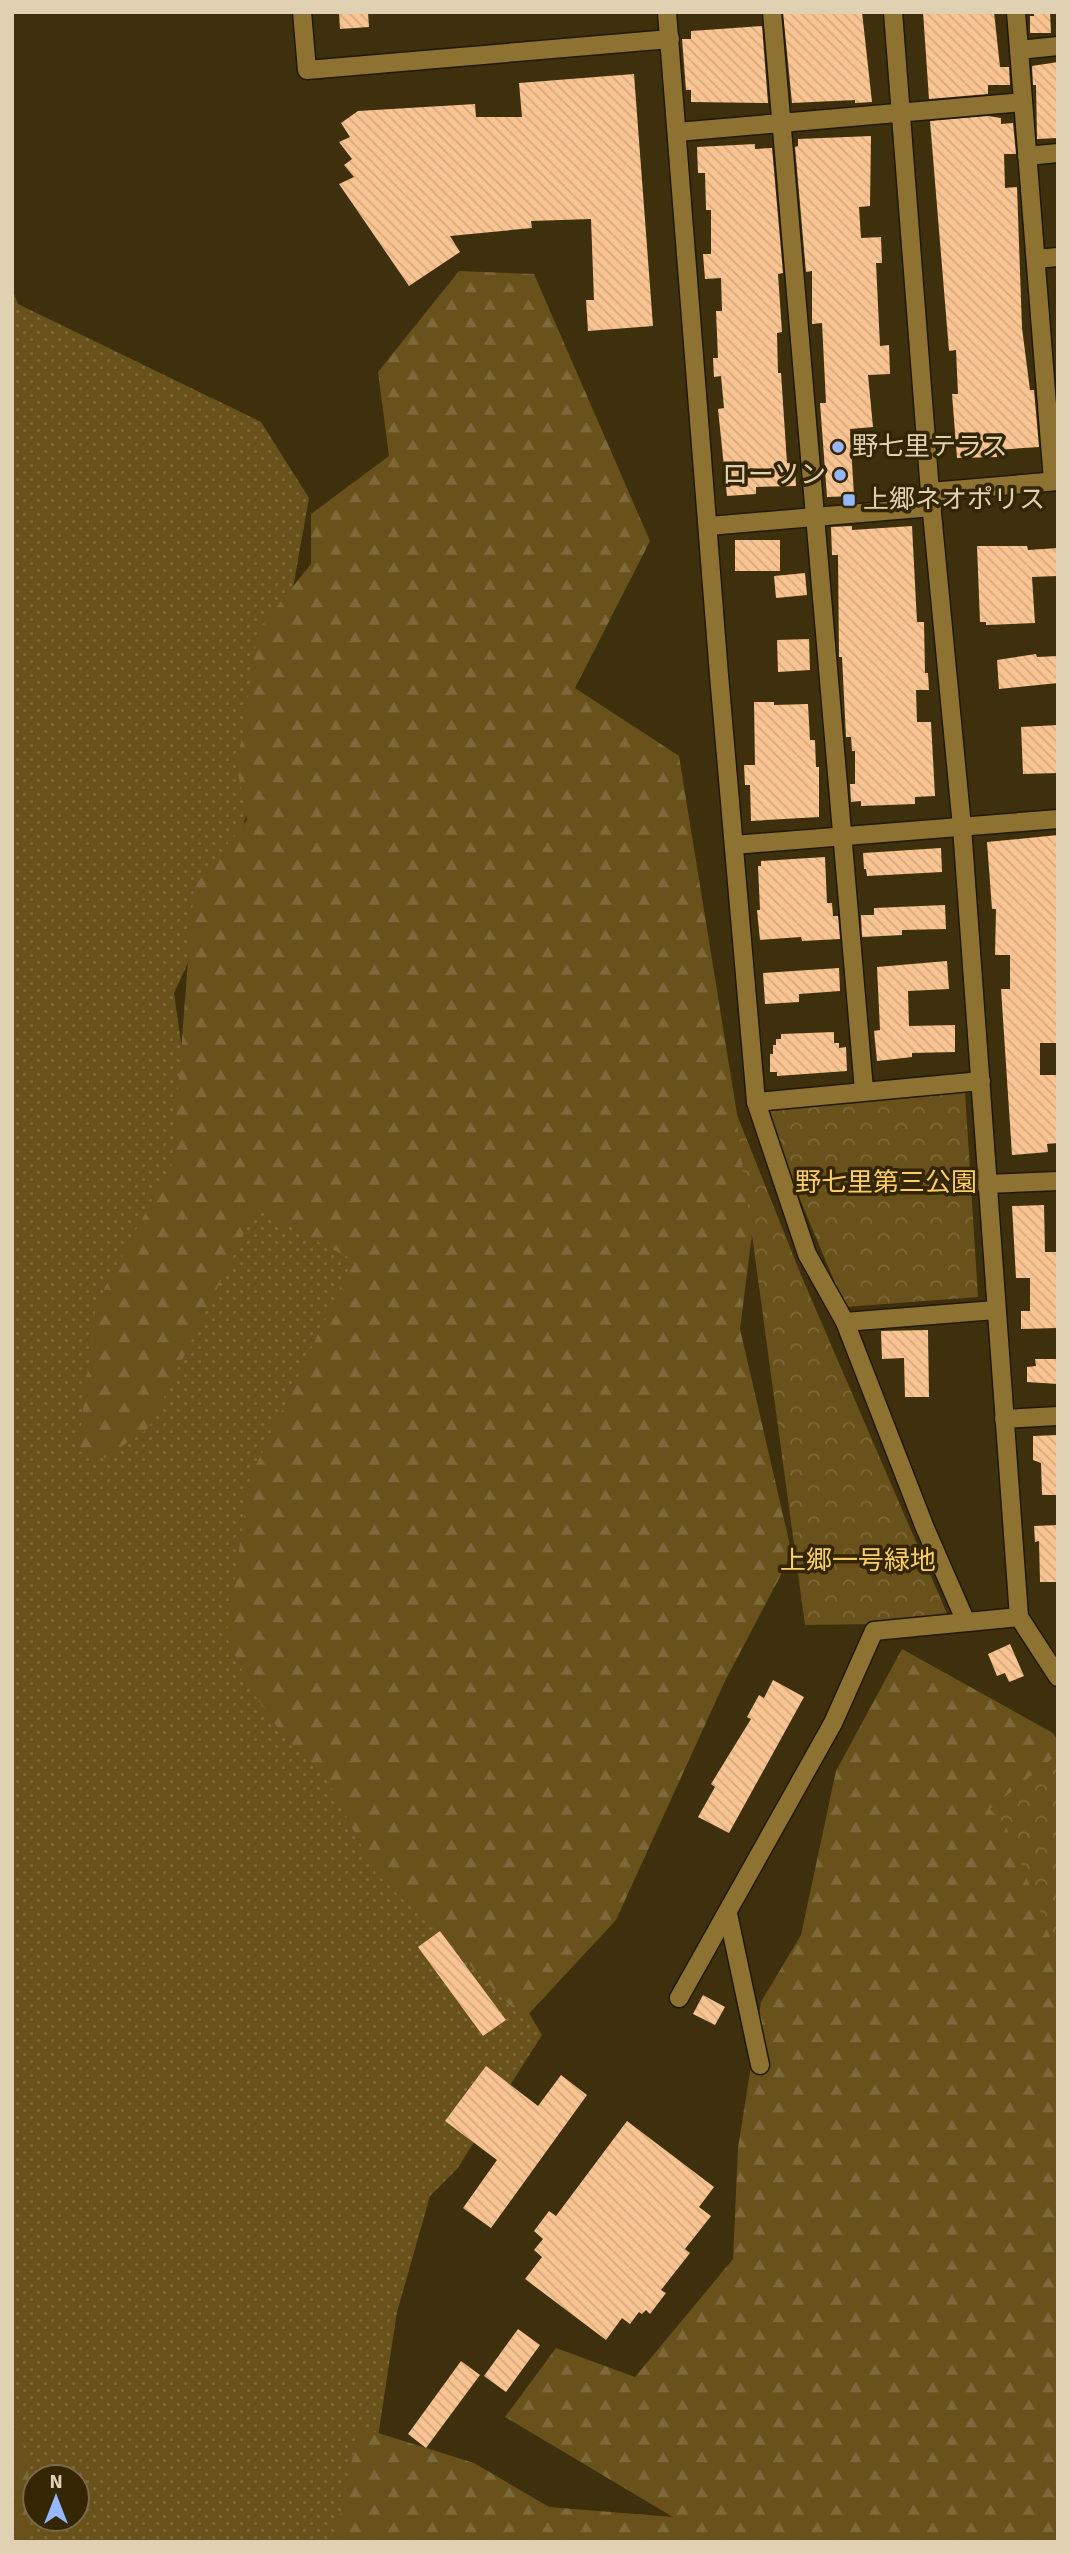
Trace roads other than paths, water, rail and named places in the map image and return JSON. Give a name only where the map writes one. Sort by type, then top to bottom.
[{"type":"street","points":[[302,12],[307,70],[670,39]]},
{"type":"street","points":[[667,12],[756,1102],[807,1254],[845,1322],[925,1528],[966,1622]]},
{"type":"street","points":[[772,12],[840,836],[864,1090]]},
{"type":"street","points":[[892,12],[931,499],[962,827],[981,1081],[985,1184],[1019,1617],[1058,1677]]},
{"type":"street","points":[[709,526],[815,517],[1056,481],[1051,360],[1035,259],[1016,12]]},
{"type":"street","points":[[1019,50],[1058,46]]},
{"type":"street","points":[[677,132],[1023,102]]},
{"type":"street","points":[[1027,156],[1058,153]]},
{"type":"street","points":[[1035,259],[1058,257]]},
{"type":"street","points":[[734,845],[1058,819]]},
{"type":"street","points":[[756,1102],[981,1081]]},
{"type":"street","points":[[985,1184],[1058,1181]]},
{"type":"street","points":[[845,1322],[995,1310]]},
{"type":"street","points":[[1004,1419],[1058,1416]]},
{"type":"street","points":[[679,1998],[833,1723],[874,1631],[1019,1617]]},
{"type":"street","points":[[728,1914],[760,2065]]},
{"type":"place","name":"野七里テラス","points":[[838,447]]},
{"type":"place","name":"ローソン","points":[[840,475]]},
{"type":"place","name":"上郷ネオポリス","points":[[849,500]]},
{"type":"park label","name":"野七里第三公園","points":[[886,1183]]},
{"type":"park label","name":"上郷一号緑地","points":[[858,1561]]}]
